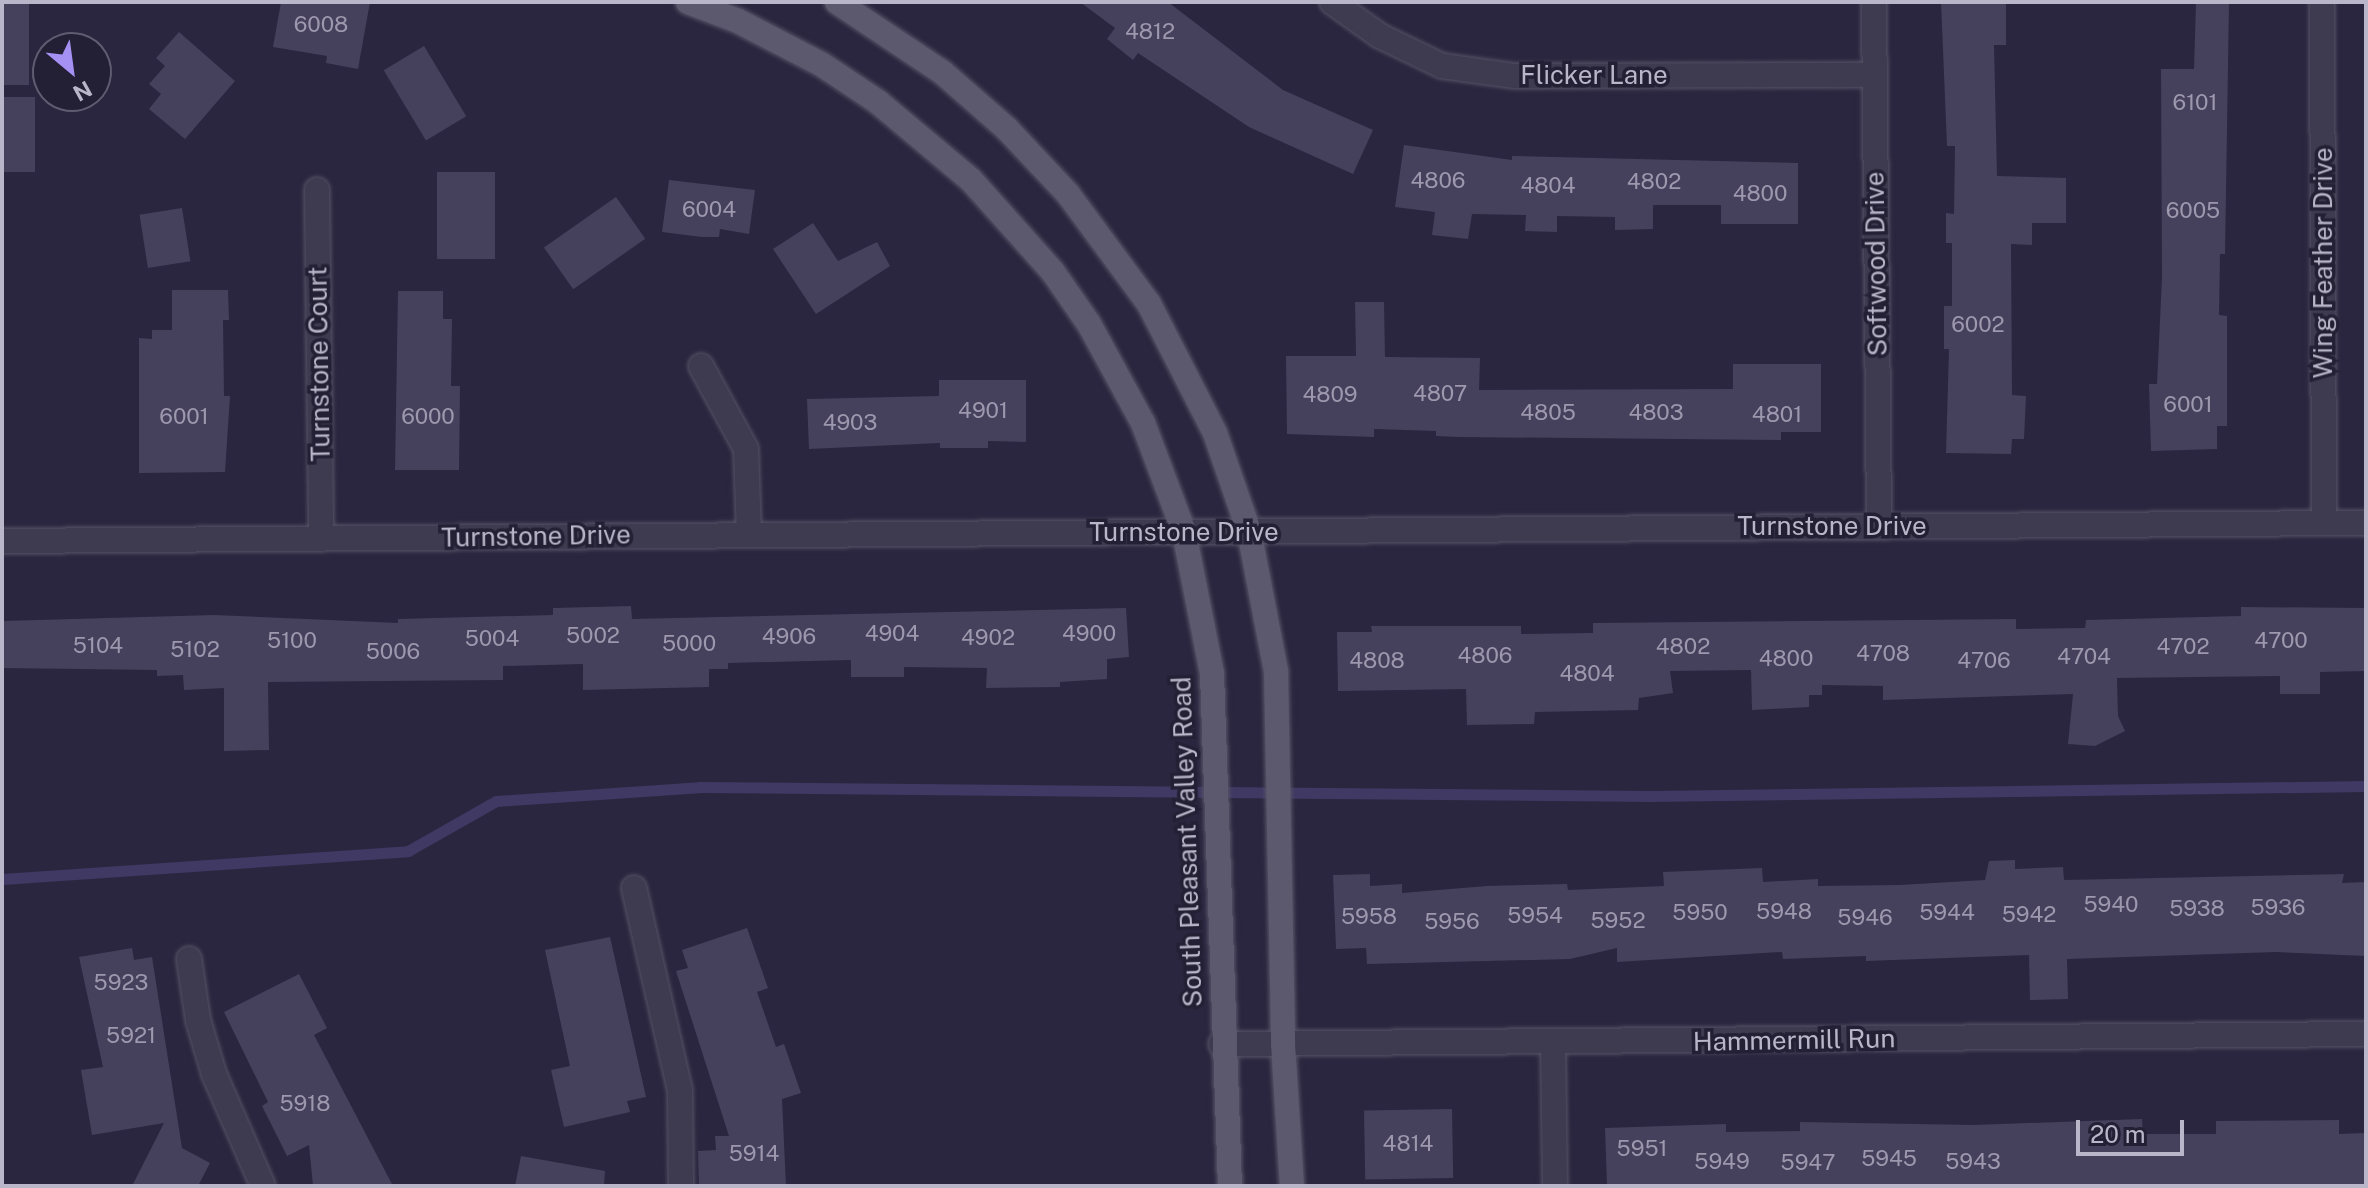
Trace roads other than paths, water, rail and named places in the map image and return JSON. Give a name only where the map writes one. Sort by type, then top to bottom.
[{"type":"main road","name":"South Pleasant Valley Road","points":[[688,2],[781,42],[878,102],[931,143],[1008,218],[1053,272],[1116,370],[1149,436],[1184,532],[1205,627],[1217,754],[1221,1044],[1230,1186]]},
{"type":"main road","points":[[837,2],[942,72],[1007,129],[1113,250],[1196,390],[1249,531],[1276,671],[1283,843],[1283,1044],[1292,1186]]},
{"type":"street","name":"Flicker Lane","points":[[1332,2],[1380,36],[1442,66],[1515,76],[1874,75]]},
{"type":"street","name":"Softwood Drive","points":[[1874,2],[1879,526]]},
{"type":"street","name":"Wing Feather Drive","points":[[2322,2],[2324,523]]},
{"type":"street","name":"Turnstone Court","points":[[317,190],[321,539]]},
{"type":"street","points":[[701,366],[746,449],[749,534]]},
{"type":"street","name":"Turnstone Drive","points":[[2,541],[2366,523]]},
{"type":"street","points":[[634,888],[680,1090],[681,1186]]},
{"type":"street","points":[[189,959],[198,1020],[214,1074],[263,1186]]},
{"type":"street","name":"Hammermill Run","points":[[1221,1044],[2366,1034]]},
{"type":"street","points":[[1553,1042],[1555,1186]]},
{"type":"waterway","points":[[2,879],[408,851],[496,801],[699,787],[1650,796],[2366,786]]}]
